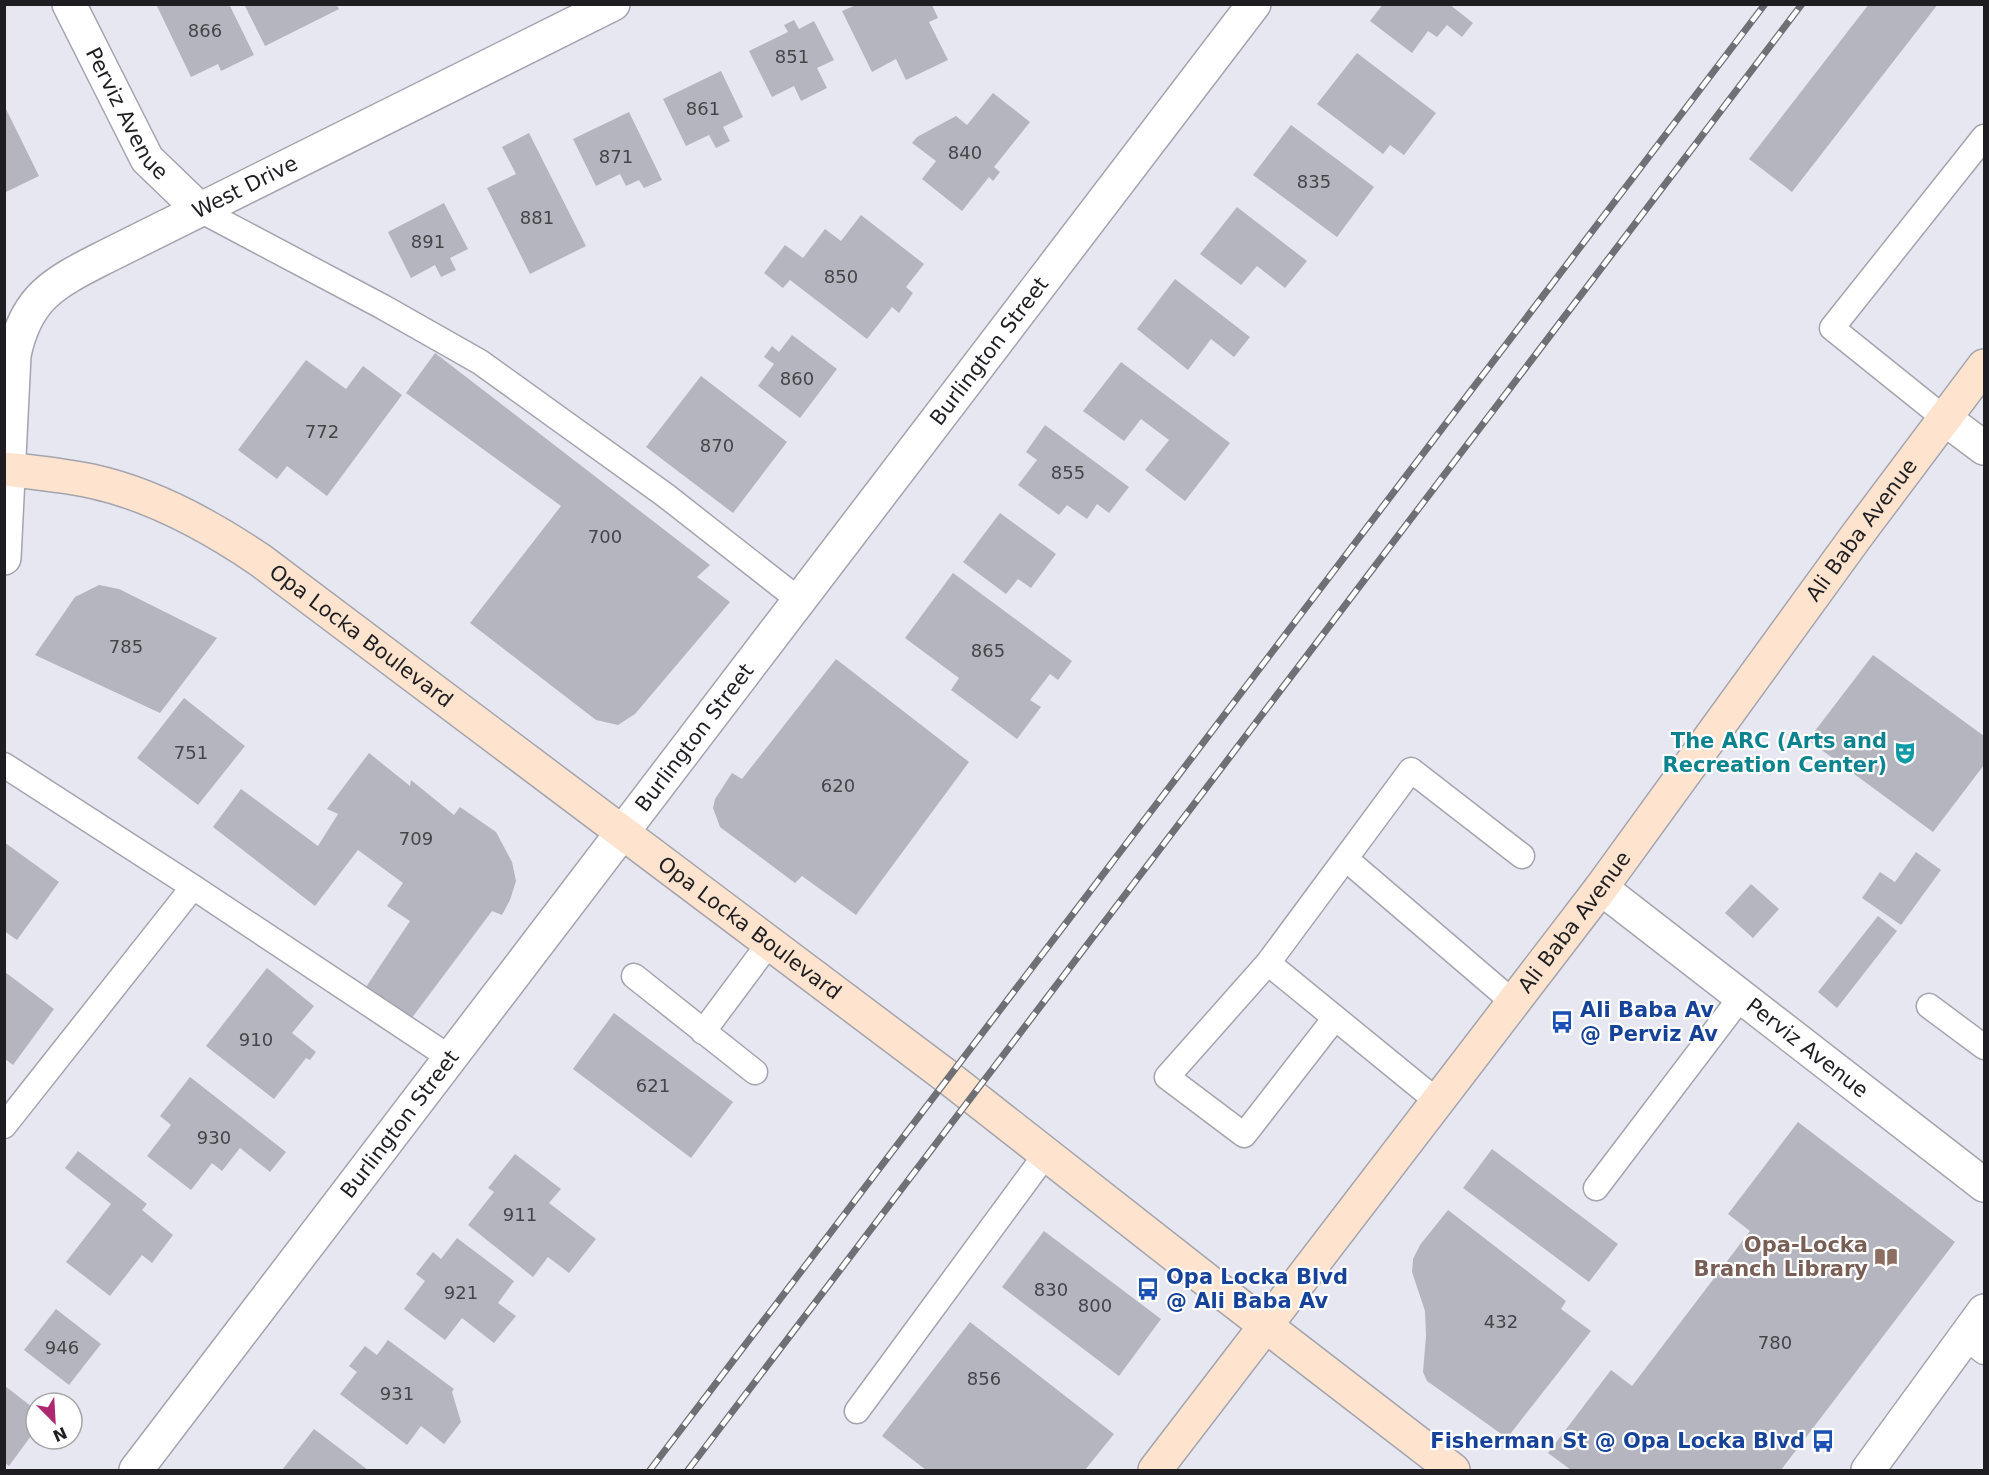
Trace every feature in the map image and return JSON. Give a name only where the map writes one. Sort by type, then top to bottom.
[{"type":"street","name":"Perviz Avenue","points":[[69,4],[147,159],[200,210]]},
{"type":"street","name":"West Drive","points":[[4,558],[6,469],[14,355],[26,320],[38,299],[73,273],[613,4]]},
{"type":"street","name":"Burlington Street","points":[[136,1470],[452,1059],[1254,4]]},
{"type":"street","name":"Ali Baba Avenue","points":[[1167,1466],[1265,1325],[1600,888],[1984,366]]},
{"type":"street","points":[[1944,418],[1984,448]]},
{"type":"street","name":"Opa Locka Boulevard","points":[[6,469],[93,481],[111,487],[177,511],[228,538],[260,560],[949,1078],[1453,1470]]},
{"type":"street","name":"Perviz Avenue","points":[[1600,888],[1984,1185]]},
{"type":"street","points":[[1868,1470],[1975,1345],[1984,1311]]},
{"type":"lane","points":[[1944,418],[1832,328],[1984,137]]},
{"type":"lane","points":[[200,210],[383,307],[480,362],[665,495],[799,600]]},
{"type":"lane","points":[[4,765],[452,1059]]},
{"type":"lane","points":[[1335,1018],[1244,1135],[1167,1077],[1268,963],[1411,770],[1522,856]]},
{"type":"lane","points":[[1346,859],[1513,1002]]},
{"type":"lane","points":[[4,1126],[193,887]]},
{"type":"lane","points":[[703,1032],[770,942]]},
{"type":"lane","points":[[1268,963],[1437,1101]]},
{"type":"lane","points":[[634,976],[755,1072]]},
{"type":"lane","points":[[1596,1188],[1741,997]]},
{"type":"lane","points":[[1929,1006],[1984,1047]]},
{"type":"lane","points":[[857,1411],[1046,1154]]},
{"type":"building","points":[[156,4],[229,4],[254,55],[221,71],[218,64],[191,77]]},
{"type":"building","points":[[244,4],[336,4],[339,9],[265,46]]},
{"type":"building","points":[[1383,4],[1449,4],[1473,23],[1462,37],[1447,25],[1437,37],[1428,31],[1412,53],[1370,21]]},
{"type":"building","points":[[1869,4],[1938,4],[1792,192],[1749,159]]},
{"type":"building","points":[[856,5],[932,5],[938,18],[929,22],[948,60],[906,80],[896,59],[872,72],[842,11]]},
{"type":"building","points":[[794,20],[799,29],[814,21],[834,60],[817,68],[827,88],[801,101],[794,86],[772,97],[749,51],[788,32],[784,25]]},
{"type":"building","points":[[1357,53],[1436,113],[1404,155],[1390,145],[1383,154],[1317,104]]},
{"type":"building","points":[[721,71],[743,117],[723,127],[730,141],[716,148],[709,135],[686,146],[663,99]]},
{"type":"building","points":[[993,93],[1030,122],[994,167],[1000,172],[993,181],[989,177],[962,211],[922,179],[936,161],[912,143],[917,137],[956,116],[967,125]]},
{"type":"building","points":[[4,105],[39,176],[4,193]]},
{"type":"building","points":[[629,112],[662,180],[644,188],[639,180],[626,186],[620,174],[596,186],[573,139]]},
{"type":"building","points":[[1291,125],[1374,187],[1337,237],[1253,175]]},
{"type":"building","points":[[529,133],[586,246],[530,274],[487,188],[516,174],[502,147]]},
{"type":"building","points":[[444,203],[468,249],[450,258],[456,270],[441,277],[435,265],[411,278],[388,232]]},
{"type":"building","points":[[1237,207],[1307,261],[1285,288],[1257,266],[1241,285],[1200,254]]},
{"type":"building","points":[[861,215],[924,264],[906,287],[913,293],[899,313],[892,307],[867,339],[790,280],[783,288],[764,273],[785,245],[803,258],[825,229],[841,241]]},
{"type":"building","points":[[1175,279],[1250,337],[1234,357],[1211,339],[1188,370],[1137,329]]},
{"type":"building","points":[[792,335],[837,369],[800,418],[758,386],[774,364],[764,357],[772,346],[779,352]]},
{"type":"building","points":[[435,353],[710,565],[697,577],[730,602],[635,714],[618,725],[596,720],[470,623],[561,506],[406,393]]},
{"type":"building","points":[[306,360],[346,389],[363,366],[402,395],[327,496],[287,466],[277,479],[238,450]]},
{"type":"building","points":[[1121,362],[1230,443],[1185,501],[1145,470],[1169,440],[1141,419],[1124,441],[1083,411]]},
{"type":"building","points":[[701,376],[787,442],[733,513],[646,447]]},
{"type":"building","points":[[1045,425],[1129,487],[1109,513],[1097,504],[1087,519],[1067,505],[1059,515],[1018,485],[1037,460],[1026,452]]},
{"type":"building","points":[[1000,513],[1056,554],[1031,588],[1018,579],[1006,594],[963,562]]},
{"type":"building","points":[[953,573],[1072,661],[1058,680],[1050,674],[1030,700],[1041,707],[1017,739],[951,690],[959,678],[905,638]]},
{"type":"building","points":[[99,585],[119,589],[217,638],[160,713],[35,655],[75,597]]},
{"type":"building","name":"The ARC (Arts and Recreation Center)","points":[[1873,655],[1984,736],[1984,765],[1933,832],[1808,740]]},
{"type":"building","points":[[836,659],[969,762],[856,915],[802,876],[795,883],[720,827],[713,808],[715,799],[732,773],[742,779]]},
{"type":"building","points":[[184,698],[245,746],[198,805],[137,758]]},
{"type":"building","points":[[369,753],[410,786],[411,780],[454,815],[460,807],[496,832],[512,862],[516,881],[502,915],[492,911],[411,1019],[366,987],[410,921],[387,906],[403,883],[358,850],[315,906],[213,827],[241,789],[318,846],[338,814],[327,809]]},
{"type":"building","points":[[4,842],[59,882],[17,940],[4,931]]},
{"type":"building","points":[[1916,852],[1941,870],[1901,925],[1862,898],[1880,872],[1895,882]]},
{"type":"building","points":[[1751,884],[1779,909],[1753,938],[1725,913]]},
{"type":"building","points":[[1878,916],[1897,931],[1837,1008],[1818,992]]},
{"type":"building","points":[[267,968],[314,1006],[292,1033],[316,1052],[310,1060],[306,1058],[274,1099],[206,1046]]},
{"type":"building","points":[[5,972],[54,1009],[13,1065],[5,1059]]},
{"type":"building","points":[[614,1013],[733,1102],[691,1158],[573,1069]]},
{"type":"building","points":[[190,1077],[286,1152],[270,1172],[240,1148],[222,1171],[212,1163],[191,1190],[147,1156],[171,1125],[160,1116]]},
{"type":"building","points":[[1798,1122],[1955,1242],[1781,1470],[1571,1470],[1548,1453],[1611,1370],[1632,1386],[1750,1231],[1728,1214]]},
{"type":"building","points":[[1492,1149],[1618,1244],[1589,1282],[1463,1188]]},
{"type":"building","points":[[78,1151],[147,1204],[142,1210],[173,1235],[152,1263],[142,1255],[110,1296],[66,1262],[111,1204],[65,1168]]},
{"type":"building","points":[[515,1154],[561,1189],[549,1203],[596,1239],[569,1273],[548,1257],[533,1277],[468,1225],[494,1192],[488,1188]]},
{"type":"building","points":[[1448,1210],[1566,1301],[1561,1309],[1591,1331],[1507,1438],[1427,1381],[1423,1372],[1426,1336],[1425,1311],[1412,1272],[1413,1259],[1420,1245]]},
{"type":"building","points":[[1044,1231],[1161,1319],[1119,1376],[1002,1287]]},
{"type":"building","points":[[457,1238],[514,1281],[498,1303],[516,1316],[494,1343],[462,1318],[445,1340],[404,1309],[425,1281],[416,1274],[433,1252],[441,1259]]},
{"type":"building","points":[[56,1309],[101,1344],[69,1385],[24,1350]]},
{"type":"building","points":[[970,1322],[1114,1434],[1085,1470],[926,1470],[882,1436]]},
{"type":"building","points":[[388,1340],[454,1389],[452,1392],[461,1422],[444,1444],[421,1426],[407,1445],[340,1394],[357,1372],[349,1366],[365,1346],[377,1355]]},
{"type":"building","points":[[5,1386],[24,1401],[24,1445],[9,1466],[5,1463]]},
{"type":"building","points":[[314,1429],[368,1470],[282,1470]]},
{"type":"railway","points":[[650,1470],[1765,4]]},
{"type":"railway","points":[[688,1470],[1802,4]]},
{"type":"place","name":"The ARC (Arts and Recreation Center)","points":[[1905,753]]},
{"type":"place","name":"Ali Baba Av @ Perviz Av","points":[[1562,1022]]},
{"type":"place","name":"Opa-Locka Branch Library","points":[[1886,1257]]},
{"type":"place","name":"Opa Locka Blvd @ Ali Baba Av","points":[[1148,1289]]},
{"type":"place","name":"Fisherman St @ Opa Locka Blvd","points":[[1823,1441]]}]
